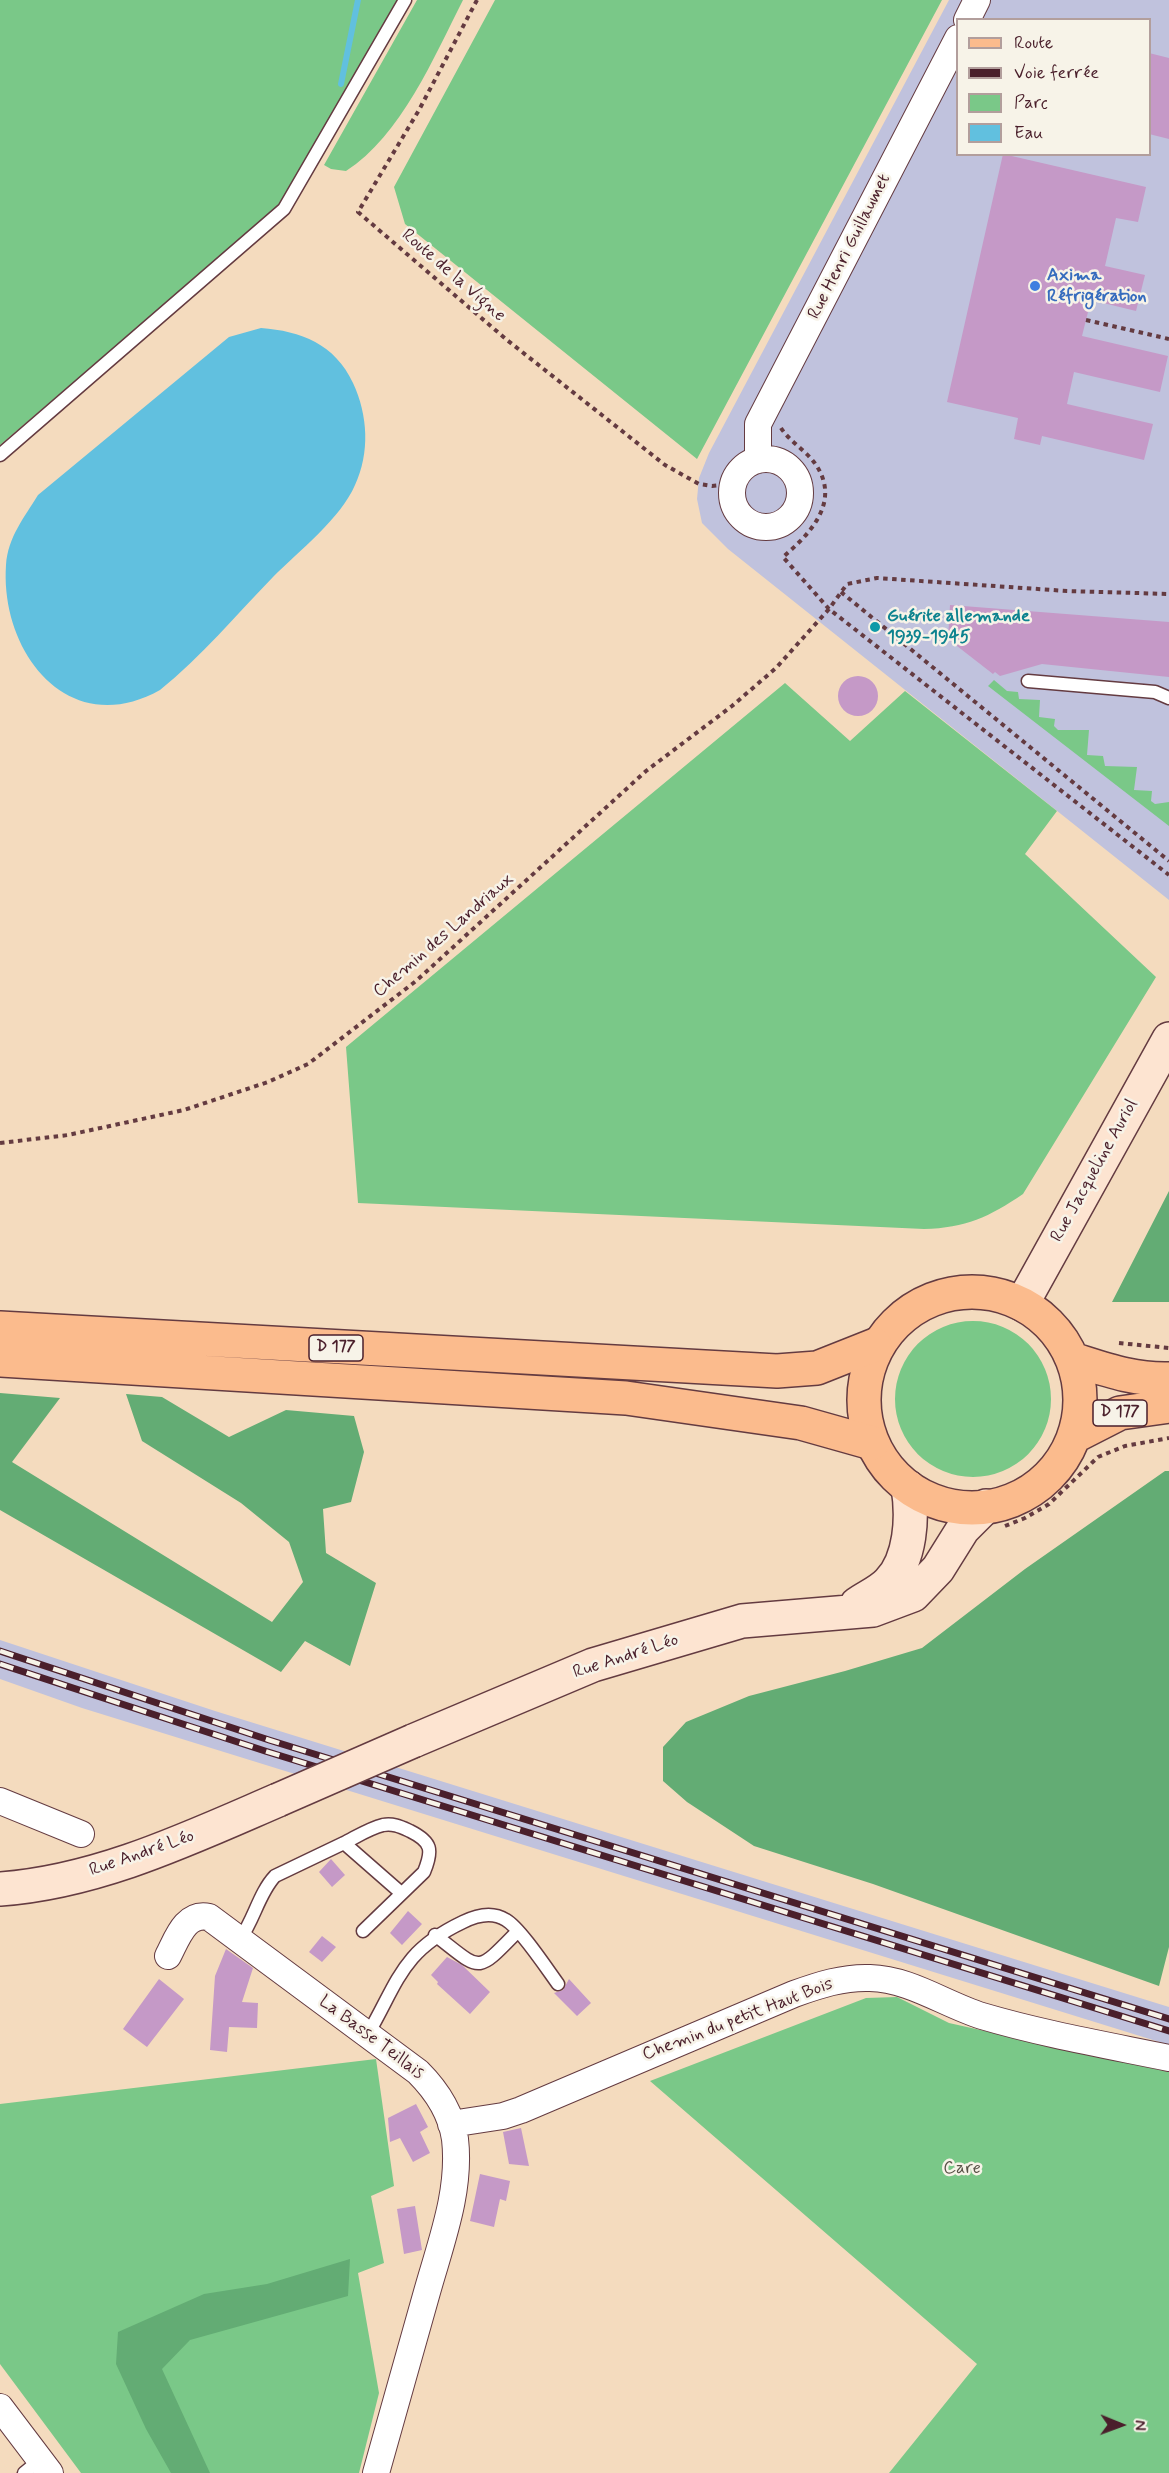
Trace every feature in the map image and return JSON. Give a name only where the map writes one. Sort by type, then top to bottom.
[{"type":"main road","points":[[953,1292],[988,1293],[1022,1304],[1058,1332],[1075,1360],[1080,1408],[1075,1436],[1063,1461],[1043,1487],[1010,1503],[993,1517],[934,1501],[908,1487],[881,1458],[872,1443],[866,1417],[864,1392],[874,1345],[889,1326],[918,1303],[953,1292]]},
{"type":"main road","name":"D 177","points":[[0,1328],[777,1371],[817,1368],[874,1345]]},
{"type":"main road","name":"D 177","points":[[0,1360],[626,1398],[801,1423],[872,1443]]},
{"type":"main road","name":"D 177","points":[[1075,1360],[1118,1374],[1147,1380],[1169,1379]]},
{"type":"main road","name":"D 177","points":[[1075,1436],[1120,1413],[1169,1406]]},
{"type":"street","points":[[968,18],[977,0]]},
{"type":"street","name":"Rue Henri Guillaumet","points":[[758,460],[758,424],[956,40]]},
{"type":"street","points":[[758,460],[775,460],[794,473],[800,494],[798,506],[790,518],[773,527],[750,524],[738,512],[733,502],[733,484],[738,474],[748,465],[758,460]]},
{"type":"street","name":"Rue Jacqueline Auriol","points":[[1022,1304],[1169,1039]]},
{"type":"street","name":"Rue André Léo","points":[[849,1610],[889,1582],[898,1568],[912,1531],[908,1487]]},
{"type":"street","name":"Rue André Léo","points":[[0,1889],[88,1873],[126,1862],[279,1800],[604,1662],[742,1621],[849,1610],[873,1610],[913,1595],[938,1569],[963,1530],[993,1517]]},
{"type":"street","points":[[0,1801],[81,1834]]},
{"type":"street","name":"La Basse Teillais","points":[[168,1956],[183,1928],[195,1917],[209,1917],[368,2034],[431,2084],[439,2095],[451,2124],[456,2155],[452,2203],[376,2473]]},
{"type":"street","name":"Chemin du petit Haut Bois","points":[[451,2124],[503,2116],[521,2110],[794,1994],[829,1982],[856,1978],[899,1983],[980,2015],[1034,2030],[1169,2058]]},
{"type":"street","points":[[0,2407],[38,2469]]},
{"type":"lane","points":[[0,455],[284,209],[405,0]]},
{"type":"lane","points":[[1028,681],[1155,692],[1169,698]]},
{"type":"lane","points":[[240,1940],[250,1926],[268,1883],[275,1876],[383,1825],[397,1825],[425,1838],[430,1848],[424,1872],[400,1892],[363,1931]]},
{"type":"lane","points":[[344,1843],[400,1892]]},
{"type":"lane","points":[[368,2034],[402,1969],[435,1935],[478,1915],[493,1914],[508,1920],[558,1984]]},
{"type":"lane","points":[[435,1935],[471,1963],[480,1964],[487,1962],[517,1932]]},
{"type":"path","name":"Route de la Vigne","points":[[477,0],[419,110],[358,212],[507,340],[665,465],[699,484],[712,486],[733,484]]},
{"type":"path","points":[[1086,320],[1169,339]]},
{"type":"path","points":[[779,420],[781,429],[817,466],[825,486],[825,504],[819,519],[802,541],[783,556],[829,609],[1169,875]]},
{"type":"path","points":[[1169,594],[1067,591],[877,578],[847,584],[841,592],[1169,861]]},
{"type":"path","name":"Chemin des Landriaux","points":[[0,1143],[68,1135],[184,1110],[257,1086],[308,1064],[416,981],[504,904],[629,786],[732,706],[776,668],[829,609],[841,592]]},
{"type":"path","points":[[993,1517],[1024,1518],[1049,1504],[1098,1457],[1125,1446],[1169,1438]]},
{"type":"shaded area","points":[[949,0],[1169,0],[1169,900],[728,549],[702,523],[697,499],[699,478],[709,453]]},
{"type":"shaded area","points":[[0,1640],[215,1711],[1169,2007],[1169,2045],[82,1708],[0,1679]]},
{"type":"green space","points":[[0,0],[398,0],[284,199],[276,209],[0,445]]},
{"type":"green space","points":[[417,0],[463,0],[428,70],[400,117],[366,156],[346,171],[331,169],[324,165]]},
{"type":"green space","points":[[495,0],[942,0],[697,459],[405,224],[394,187]]},
{"type":"green space","points":[[994,680],[1007,691],[1018,692],[1019,699],[1040,700],[1039,717],[1055,719],[1054,726],[1058,730],[1089,730],[1087,755],[1103,756],[1105,766],[1137,767],[1134,790],[1152,791],[1151,801],[1155,804],[1169,802],[1169,826],[988,686]]},
{"type":"green space","points":[[785,683],[850,741],[905,691],[1057,811],[1025,854],[1156,977],[1023,1194],[988,1215],[965,1224],[924,1229],[358,1203],[346,1047]]},
{"type":"green space","points":[[1169,1191],[1169,1302],[1112,1302]]},
{"type":"green space","points":[[973,1321],[988,1322],[1003,1327],[1028,1344],[1045,1369],[1050,1384],[1050,1414],[1045,1429],[1028,1454],[1003,1471],[988,1476],[973,1477],[958,1476],[943,1471],[918,1454],[901,1429],[896,1414],[895,1399],[896,1384],[901,1369],[918,1344],[943,1327],[958,1322]]},
{"type":"green space","points":[[0,1393],[60,1398],[12,1462],[272,1622],[303,1582],[289,1542],[241,1503],[142,1441],[126,1394],[162,1397],[229,1437],[286,1410],[354,1416],[364,1452],[351,1502],[323,1509],[326,1553],[376,1583],[350,1666],[305,1641],[281,1672],[0,1510]]},
{"type":"green space","points":[[1165,1471],[1169,1471],[1169,1947],[1159,1986],[873,1884],[754,1846],[687,1802],[663,1781],[663,1747],[686,1722],[749,1696],[922,1648],[1025,1569]]},
{"type":"green space","name":"Care","points":[[897,1997],[949,2023],[1169,2072],[1169,2473],[889,2473],[977,2364],[650,2081],[866,1998]]},
{"type":"green space","points":[[376,2059],[394,2186],[371,2196],[384,2263],[358,2273],[379,2393],[359,2473],[81,2473],[0,2364],[0,2104]]},
{"type":"green space","points":[[350,2259],[348,2296],[190,2340],[162,2369],[210,2473],[171,2473],[146,2429],[116,2364],[118,2332],[204,2294],[267,2284]]},
{"type":"water","points":[[261,328],[303,336],[327,349],[337,358],[353,383],[362,408],[365,447],[360,473],[349,497],[330,522],[273,577],[204,650],[160,690],[127,703],[97,704],[70,696],[47,680],[28,657],[15,629],[7,598],[6,565],[10,545],[18,528],[38,495],[229,337]]},
{"type":"building","points":[[1151,54],[1169,58],[1169,139],[1151,134]]},
{"type":"building","points":[[1003,156],[1012,156],[1146,187],[1138,222],[1116,218],[1105,266],[1145,275],[1136,311],[1091,300],[1082,336],[1168,356],[1160,392],[1074,372],[1067,404],[1153,424],[1144,460],[1042,436],[1040,445],[1014,439],[1018,418],[947,402]]},
{"type":"building","points":[[950,605],[1169,622],[1169,677],[1042,664],[1000,676],[995,672],[993,674],[948,639]]},
{"type":"building","points":[[858,676],[872,682],[878,696],[872,710],[858,716],[844,710],[838,696],[844,682]]},
{"type":"building","points":[[331,1859],[345,1875],[332,1887],[319,1872]]},
{"type":"building","points":[[408,1911],[422,1924],[402,1945],[390,1933]]},
{"type":"building","points":[[322,1936],[336,1947],[322,1962],[309,1952]]},
{"type":"building","points":[[226,1949],[253,1968],[242,2002],[258,2003],[257,2028],[229,2027],[227,2052],[210,2050],[215,1976]]},
{"type":"building","points":[[447,1957],[462,1965],[490,1992],[470,2014],[437,1984],[438,1982],[431,1975]]},
{"type":"building","points":[[159,1979],[184,1999],[147,2047],[123,2029]]},
{"type":"building","points":[[569,1979],[591,2003],[577,2016],[554,1993],[563,1990]]},
{"type":"building","points":[[416,2104],[428,2127],[420,2132],[430,2153],[413,2162],[400,2138],[390,2142],[388,2118]]},
{"type":"building","points":[[521,2128],[529,2166],[509,2164],[503,2132]]},
{"type":"building","points":[[480,2174],[510,2181],[506,2201],[500,2199],[494,2227],[470,2221]]},
{"type":"building","points":[[415,2206],[422,2250],[404,2254],[397,2209]]},
{"type":"waterway","points":[[341,84],[358,0]]},
{"type":"railway","points":[[0,1651],[269,1740],[1169,2019]]},
{"type":"railway","points":[[0,1664],[265,1751],[1169,2031]]},
{"type":"place","name":"Axima Réfrigération","points":[[1035,286]]},
{"type":"place","name":"Guérite allemande 1939-1945","points":[[875,627]]}]
